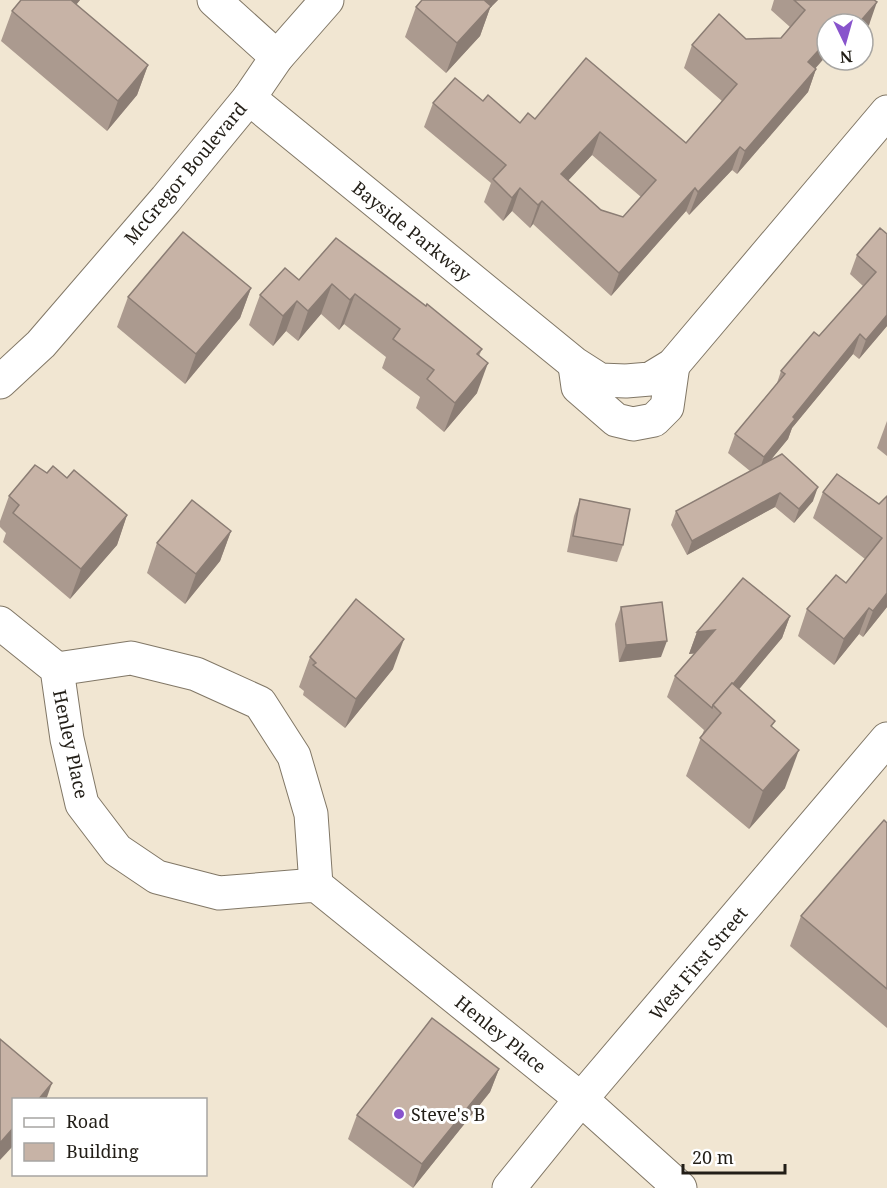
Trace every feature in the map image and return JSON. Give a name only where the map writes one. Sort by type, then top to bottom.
[{"type":"street","points":[[214,0],[277,57]]},
{"type":"street","name":"McGregor Boulevard","points":[[0,382],[41,344],[166,199],[249,98],[277,57],[327,0]]},
{"type":"street","name":"Bayside Parkway","points":[[249,98],[574,364],[600,380],[626,381],[650,379],[673,365],[887,112]]},
{"type":"street","name":"McGregor Boulevard","points":[[0,408],[41,344]]},
{"type":"street","points":[[574,364],[578,387],[616,420],[633,424],[654,420],[667,407],[673,365]]},
{"type":"street","name":"Henley Place","points":[[0,623],[57,669],[67,739],[82,804],[117,850],[157,877],[219,893],[316,885],[581,1099],[680,1188]]},
{"type":"street","name":"Henley Place","points":[[57,669],[131,658],[196,674],[260,703],[294,756],[311,814],[316,885]]},
{"type":"street","name":"West First Street","points":[[509,1188],[581,1099],[887,739]]},
{"type":"building","points":[[21,0],[71,0],[148,65],[118,101],[12,11]]},
{"type":"building","points":[[422,0],[484,0],[491,6],[457,43],[416,7]]},
{"type":"building","points":[[794,0],[874,0],[877,2],[868,12],[815,12],[815,54],[808,62],[815,70],[745,151],[740,147],[698,192],[695,188],[619,273],[542,201],[538,205],[520,188],[512,198],[493,179],[506,165],[433,103],[455,78],[483,101],[488,95],[520,123],[528,113],[535,119],[586,58],[686,143],[737,84],[692,45],[719,14],[746,39],[781,38],[805,10]],"holes":[[[600,132],[656,180],[623,217],[601,210],[561,174]]]},
{"type":"building","points":[[880,228],[887,234],[887,315],[866,340],[860,334],[764,457],[735,434],[785,374],[781,371],[814,332],[819,336],[876,272],[857,255]]},
{"type":"building","points":[[183,232],[251,288],[196,354],[128,297]]},
{"type":"building","points":[[336,238],[426,306],[427,304],[482,349],[477,354],[488,363],[455,403],[427,379],[434,370],[393,339],[400,329],[355,294],[350,300],[332,284],[308,311],[297,301],[283,316],[260,295],[285,268],[299,280]]},
{"type":"building","points":[[782,454],[818,487],[799,509],[780,493],[692,541],[676,511]]},
{"type":"building","points":[[35,465],[47,473],[53,466],[67,478],[74,470],[127,515],[81,569],[13,513],[19,505],[9,496]]},
{"type":"building","points":[[837,474],[879,504],[887,496],[887,593],[873,611],[869,608],[844,639],[807,609],[836,575],[846,583],[882,538],[823,492]]},
{"type":"building","points":[[580,499],[630,509],[623,545],[573,536]]},
{"type":"building","points":[[192,500],[231,531],[196,574],[157,543]]},
{"type":"building","points":[[743,578],[790,616],[712,708],[675,676],[715,630],[697,632]]},
{"type":"building","points":[[356,599],[404,639],[356,699],[313,665],[316,663],[310,657]]},
{"type":"building","points":[[662,602],[667,641],[626,645],[621,607]]},
{"type":"building","points":[[732,683],[775,721],[771,726],[799,750],[763,791],[700,738],[721,713],[713,705]]},
{"type":"building","points":[[884,820],[887,823],[887,989],[801,916]]},
{"type":"building","name":"Steve's B","points":[[432,1018],[499,1069],[422,1164],[357,1115]]},
{"type":"building","points":[[0,1039],[52,1083],[40,1098],[12,1098],[12,1129],[0,1143]]},
{"type":"place","name":"Steve's B","points":[[399,1114]]}]
